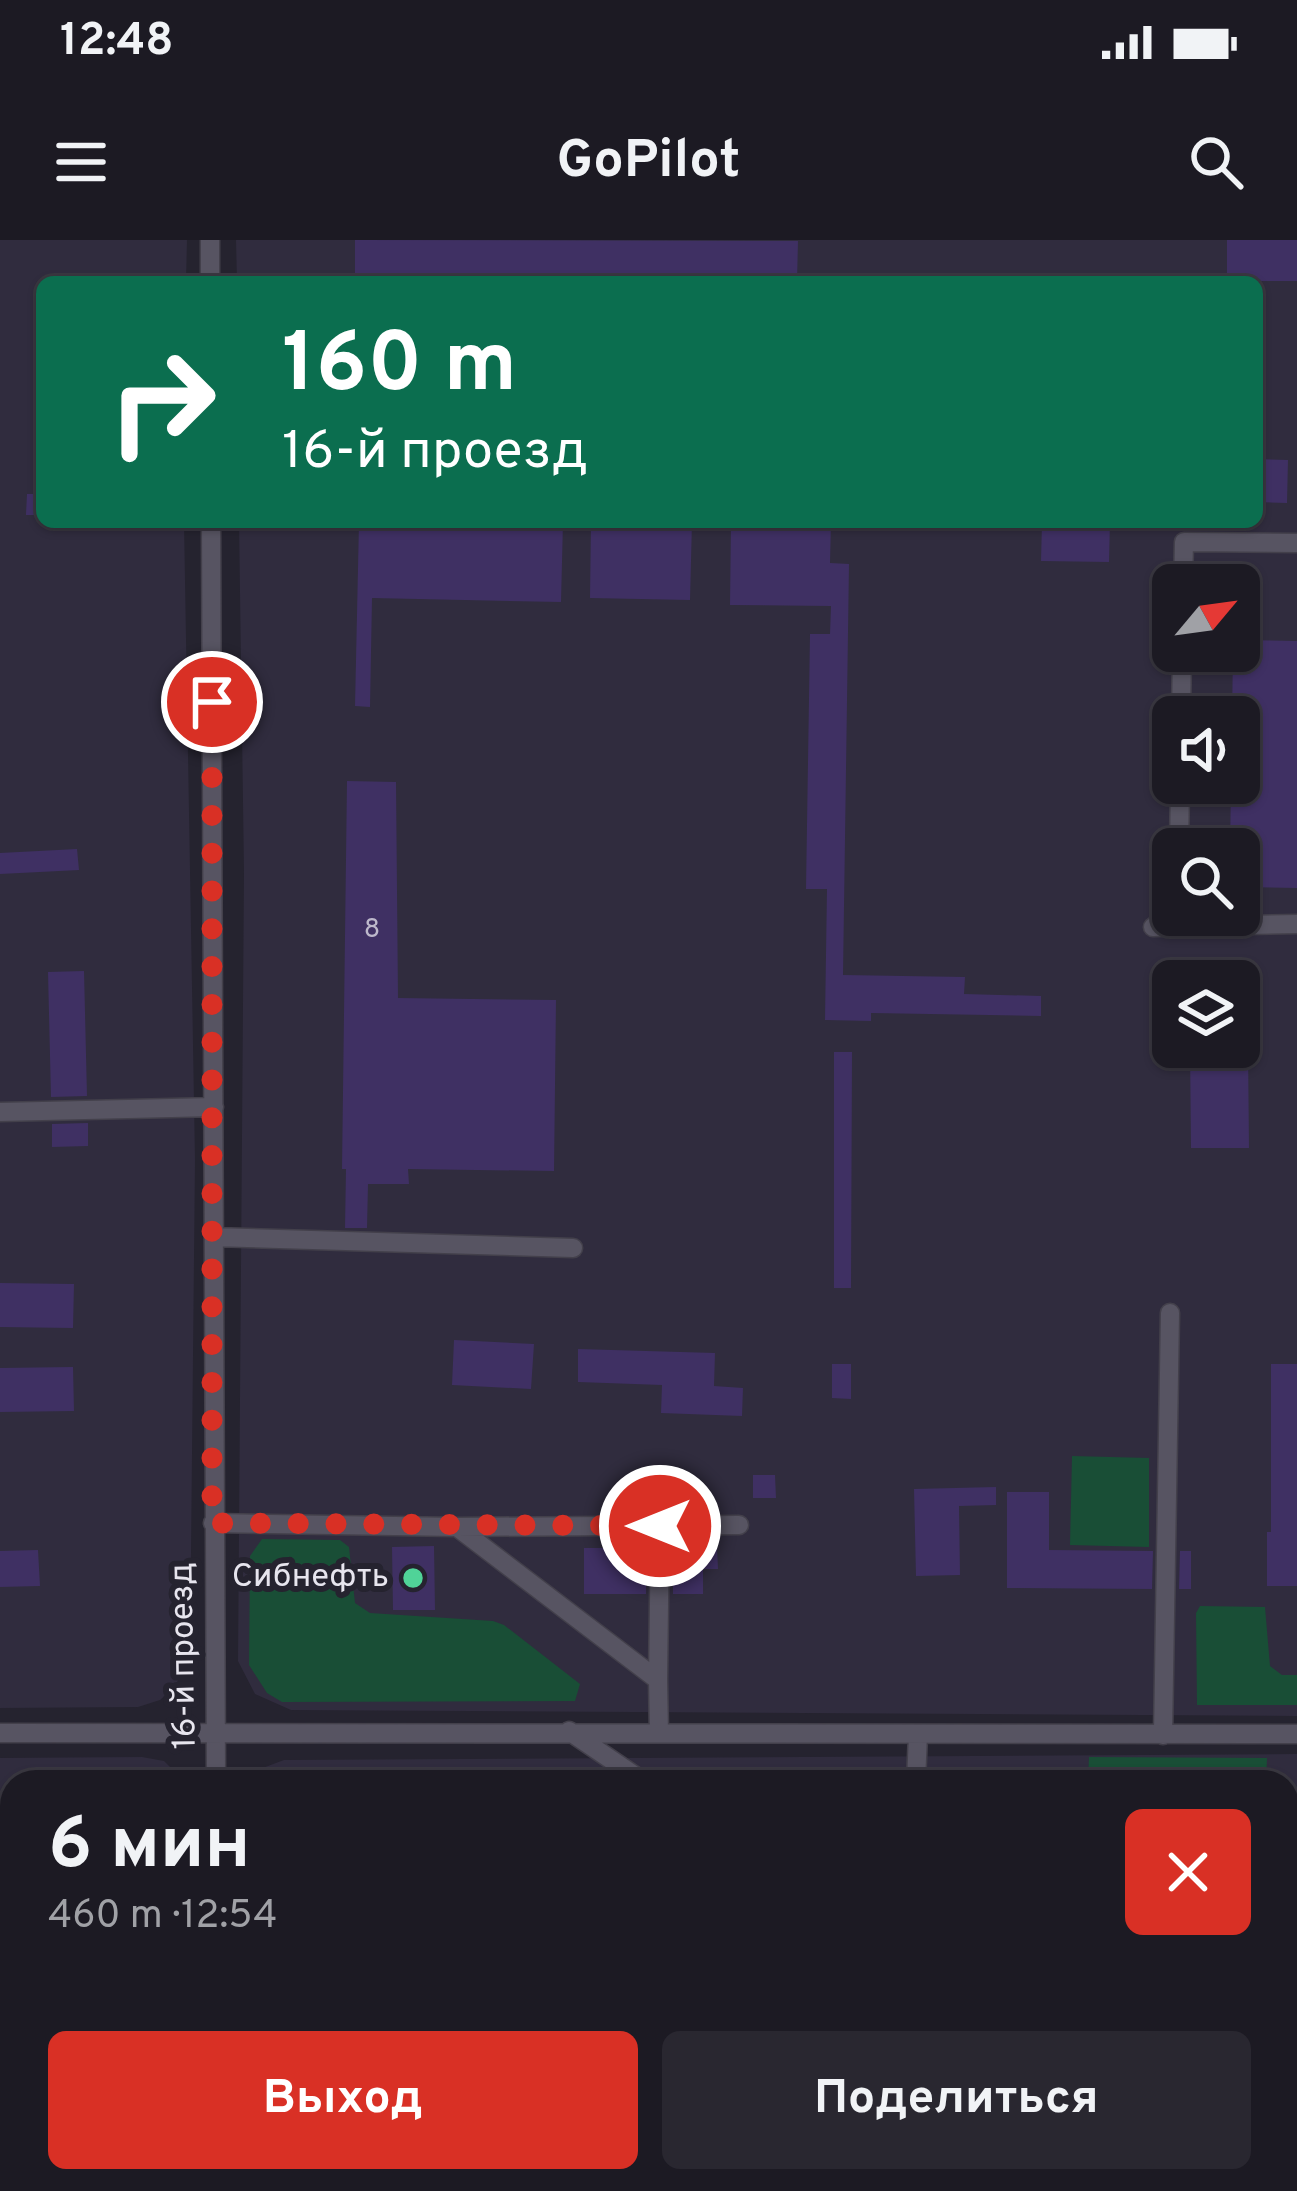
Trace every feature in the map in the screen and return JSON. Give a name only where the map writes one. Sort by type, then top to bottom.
[{"type":"street","points":[[210,240],[210,276]]},
{"type":"street","name":"16-й проезд","points":[[211,528],[216,1770]]},
{"type":"street","points":[[1184,564],[1184,542],[1297,543]]},
{"type":"street","points":[[1260,924],[1297,925]]},
{"type":"street","points":[[0,1112],[214,1107]]},
{"type":"street","points":[[214,1238],[573,1247]]},
{"type":"street","points":[[1163,1735],[1169,1313]]},
{"type":"street","points":[[212,1523],[739,1525]]},
{"type":"street","points":[[659,1733],[660,1526]]},
{"type":"street","points":[[457,1527],[658,1680]]},
{"type":"street","points":[[569,1731],[626,1770]]},
{"type":"street","points":[[0,1733],[1297,1734]]},
{"type":"street","points":[[916,1770],[918,1734]]},
{"type":"shaded area","points":[[0,240],[187,240],[186,276],[36,276],[36,528],[184,528],[195,1160],[190,1652],[175,1687],[160,1700],[138,1707],[0,1708]]},
{"type":"shaded area","points":[[236,240],[1297,240],[1297,1716],[291,1710],[255,1694],[238,1661],[244,872],[239,528],[1263,528],[1263,276],[237,276]]},
{"type":"shaded area","points":[[1297,1754],[1297,1770],[259,1770],[284,1760]]},
{"type":"shaded area","points":[[142,1757],[164,1761],[173,1770],[0,1770],[0,1758]]},
{"type":"green space","points":[[1072,1456],[1149,1458],[1149,1547],[1070,1545]]},
{"type":"green space","points":[[262,1539],[340,1540],[349,1547],[355,1603],[370,1613],[504,1625],[580,1684],[575,1701],[282,1702],[267,1693],[249,1665],[250,1556]]},
{"type":"green space","points":[[1200,1606],[1265,1607],[1270,1666],[1282,1675],[1297,1675],[1297,1705],[1197,1705],[1196,1613]]},
{"type":"green space","points":[[1089,1757],[1267,1758],[1266,1770],[1088,1770]]},
{"type":"building","points":[[355,240],[798,241],[797,276],[355,276]]},
{"type":"building","points":[[1227,240],[1297,240],[1297,281],[1227,276]]},
{"type":"building","points":[[1263,459],[1288,460],[1287,503],[1263,502]]},
{"type":"building","points":[[27,494],[36,494],[36,515],[26,515]]},
{"type":"building","points":[[359,528],[563,528],[561,602],[372,598],[370,707],[355,706]]},
{"type":"building","points":[[591,528],[692,528],[690,600],[590,598]]},
{"type":"building","points":[[731,528],[831,528],[830,563],[849,564],[843,975],[965,977],[964,994],[1041,996],[1041,1016],[871,1013],[871,1021],[825,1020],[827,889],[806,889],[810,634],[830,634],[831,606],[730,605]]},
{"type":"building","points":[[1042,528],[1110,528],[1109,562],[1041,561]]},
{"type":"building","points":[[1260,640],[1297,641],[1297,888],[1260,887],[1260,828],[1230,828],[1231,804],[1260,804],[1260,696],[1232,696],[1233,672],[1260,672]]},
{"type":"building","points":[[347,781],[396,782],[398,998],[556,1000],[554,1171],[408,1169],[409,1184],[368,1184],[367,1228],[345,1228],[346,1169],[342,1169]]},
{"type":"building","points":[[77,849],[79,870],[0,874],[0,853]]},
{"type":"building","points":[[84,971],[87,1096],[51,1097],[48,972]]},
{"type":"building","points":[[834,1052],[852,1052],[851,1288],[834,1288]]},
{"type":"building","points":[[1190,1068],[1248,1068],[1249,1148],[1191,1148]]},
{"type":"building","points":[[88,1123],[88,1146],[52,1147],[52,1124]]},
{"type":"building","points":[[0,1283],[74,1284],[73,1328],[0,1327]]},
{"type":"building","points":[[454,1340],[534,1344],[531,1389],[452,1385]]},
{"type":"building","points":[[578,1349],[715,1353],[714,1386],[743,1388],[742,1416],[661,1413],[662,1385],[578,1382]]},
{"type":"building","points":[[832,1364],[851,1364],[851,1399],[832,1398]]},
{"type":"building","points":[[1271,1364],[1297,1364],[1297,1586],[1267,1586]]},
{"type":"building","points":[[73,1367],[74,1411],[0,1412],[0,1368]]},
{"type":"building","points":[[753,1475],[775,1475],[776,1498],[753,1498]]},
{"type":"building","points":[[996,1487],[996,1505],[959,1506],[960,1575],[916,1576],[914,1489]]},
{"type":"building","points":[[1007,1492],[1049,1492],[1049,1550],[1153,1551],[1152,1589],[1007,1588]]},
{"type":"building","name":"Сибнефть","points":[[434,1546],[435,1610],[393,1610],[392,1547]]},
{"type":"building","points":[[584,1548],[646,1548],[646,1594],[584,1594]]},
{"type":"building","points":[[673,1548],[717,1548],[718,1569],[703,1569],[703,1594],[673,1594]]},
{"type":"building","points":[[38,1550],[40,1586],[0,1587],[0,1551]]},
{"type":"building","points":[[1180,1551],[1191,1551],[1191,1589],[1179,1589]]},
{"type":"place","name":"Сибнефть","points":[[413,1578]]},
{"type":"route","points":[[212,702],[212,1523],[660,1526]]}]
